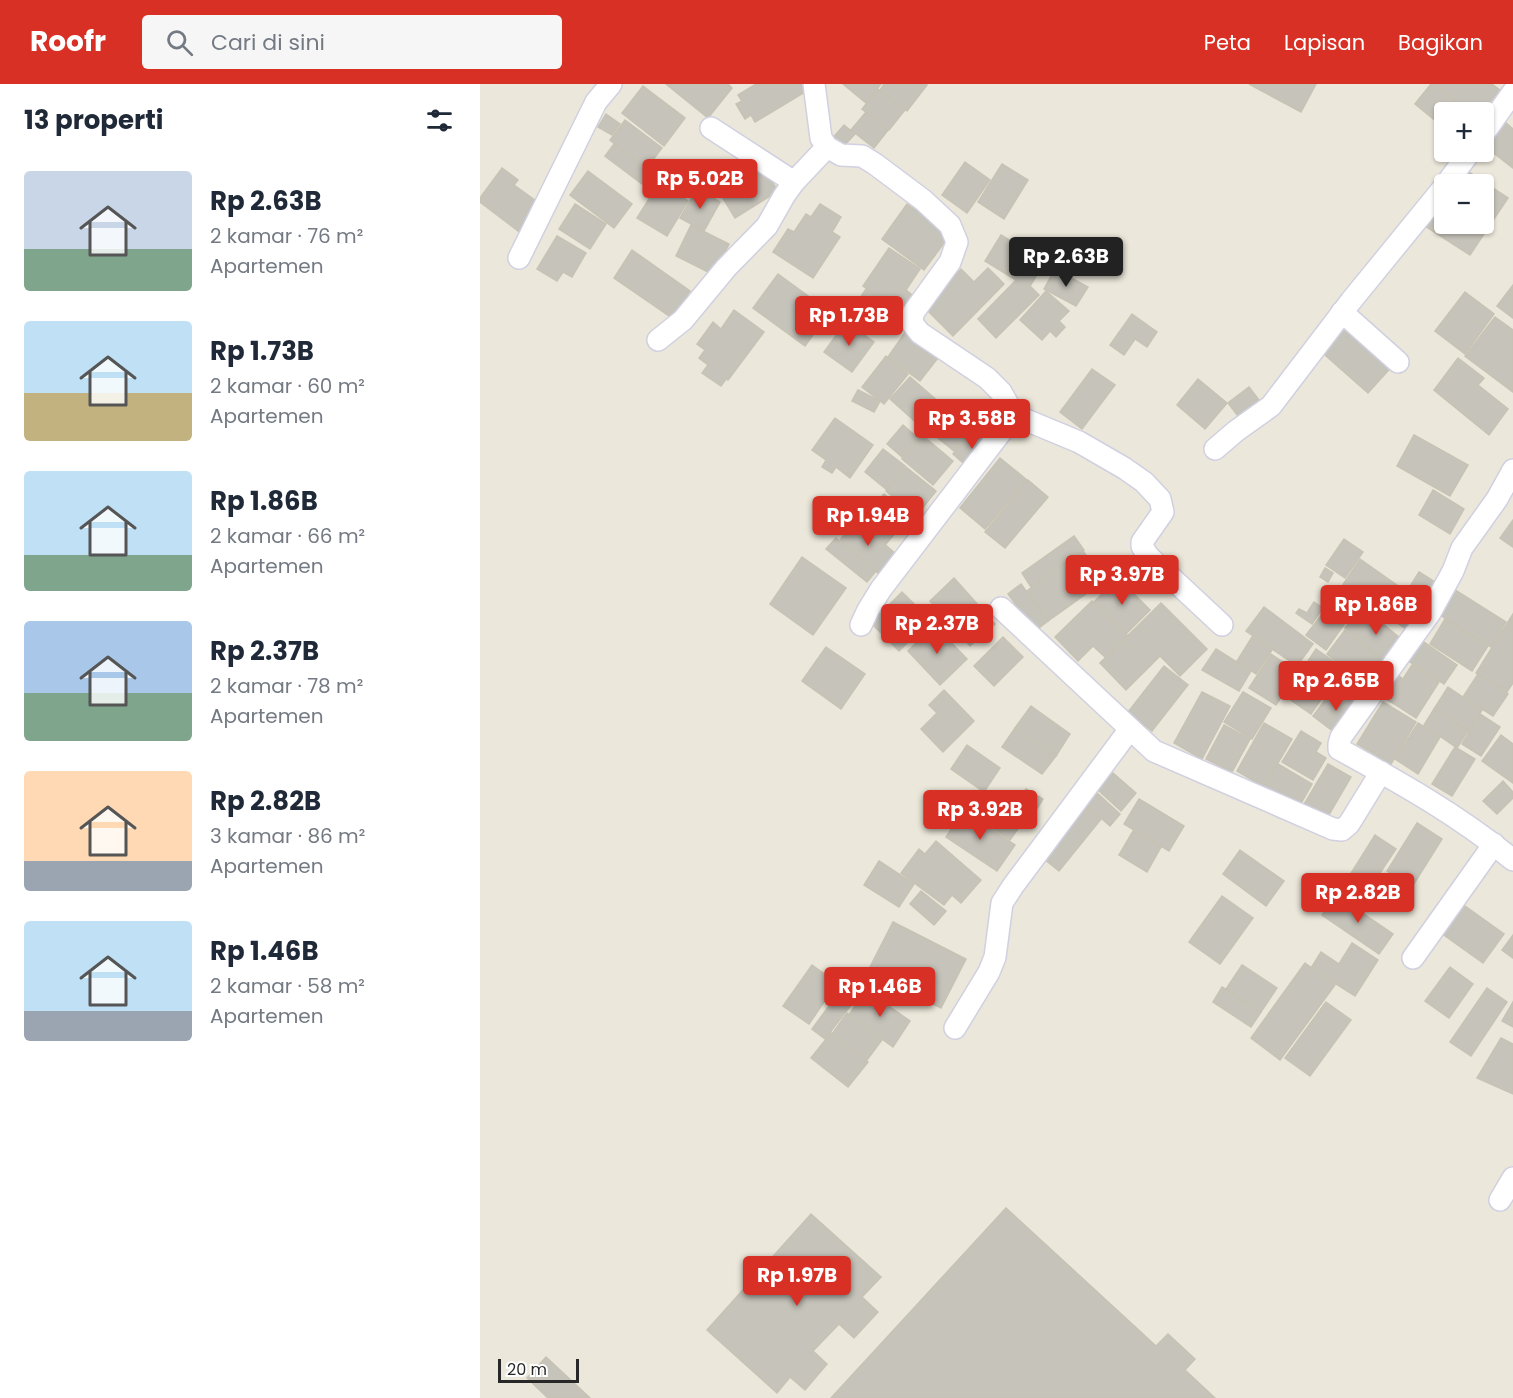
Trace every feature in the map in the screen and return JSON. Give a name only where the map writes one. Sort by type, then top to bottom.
[{"type":"street","points":[[519,258],[596,102],[611,84]]},
{"type":"street","points":[[814,84],[821,138],[827,147],[841,155],[862,156],[876,164],[923,200],[950,225],[957,242],[950,262],[913,313],[912,323],[920,333],[987,378],[1001,392],[1014,415],[1079,442],[1144,482],[1160,499],[1163,512],[1142,542],[1144,550],[1222,625]]},
{"type":"street","points":[[1494,119],[1513,92]]},
{"type":"street","points":[[711,128],[794,182]]},
{"type":"street","points":[[658,340],[683,320],[726,268],[767,226],[784,195],[827,147]]},
{"type":"street","points":[[1215,449],[1271,406],[1342,312],[1434,199]]},
{"type":"street","points":[[1342,312],[1398,362]]},
{"type":"street","points":[[861,625],[881,589],[1014,415]]},
{"type":"street","points":[[1513,470],[1497,499],[1462,548],[1453,571],[1430,613],[1341,737],[1339,744],[1339,749],[1382,772],[1474,829],[1513,860]]},
{"type":"street","points":[[1001,608],[1154,751],[1333,829],[1342,830],[1349,824],[1382,772]]},
{"type":"street","points":[[955,1028],[989,972],[995,957],[1002,903],[1013,885],[1130,729]]},
{"type":"street","points":[[1413,958],[1494,844]]},
{"type":"street","points":[[1500,1200],[1513,1178]]},
{"type":"building","points":[[666,84],[728,84],[732,88],[708,118]]},
{"type":"building","points":[[756,84],[807,84],[810,89],[755,122],[751,115],[745,119],[736,104],[742,101],[738,95]]},
{"type":"building","points":[[843,84],[881,84],[866,103]]},
{"type":"building","points":[[884,84],[927,85],[907,111],[880,90]]},
{"type":"building","points":[[1249,84],[1316,84],[1301,112]]},
{"type":"building","points":[[1431,84],[1456,102],[1434,102],[1434,120],[1415,104]]},
{"type":"building","points":[[1436,84],[1492,84],[1500,90],[1490,102],[1458,102]]},
{"type":"building","points":[[643,86],[685,118],[664,146],[622,113]]},
{"type":"building","points":[[878,89],[905,110],[889,130],[862,109]]},
{"type":"building","points":[[866,112],[888,130],[874,148],[851,130]]},
{"type":"building","points":[[606,114],[620,124],[612,135],[598,127]]},
{"type":"building","points":[[625,120],[662,148],[646,169],[610,140]]},
{"type":"building","points":[[1505,122],[1513,129],[1513,168],[1494,153],[1494,136]]},
{"type":"building","points":[[844,125],[855,134],[841,149],[831,140]]},
{"type":"building","points":[[614,144],[650,172],[642,184],[605,156]]},
{"type":"building","points":[[965,162],[990,180],[967,213],[942,195]]},
{"type":"building","points":[[760,163],[778,191],[735,218],[718,190]]},
{"type":"building","points":[[1002,164],[1028,180],[1004,219],[978,202]]},
{"type":"building","points":[[502,168],[518,180],[514,185],[543,206],[522,234],[480,202],[480,198]]},
{"type":"building","points":[[1463,168],[1472,174],[1458,174]]},
{"type":"building","points":[[588,171],[632,204],[614,228],[570,195]]},
{"type":"building","points":[[659,183],[688,201],[667,236],[637,218]]},
{"type":"building","points":[[697,189],[720,202],[704,231],[680,218]]},
{"type":"building","points":[[1494,189],[1508,198],[1494,219]]},
{"type":"building","points":[[575,204],[606,224],[590,249],[559,229]]},
{"type":"building","points":[[820,204],[841,217],[832,232],[840,237],[813,278],[773,252],[788,229],[794,232],[806,214],[811,217]]},
{"type":"building","points":[[907,204],[950,235],[924,270],[882,239]]},
{"type":"building","points":[[1434,214],[1434,232],[1425,226]]},
{"type":"building","points":[[691,225],[729,244],[714,275],[676,256]]},
{"type":"building","points":[[1437,234],[1484,234],[1470,255]]},
{"type":"building","points":[[1001,235],[1045,262],[1030,286],[1039,295],[996,338],[978,319],[1016,280],[985,261]]},
{"type":"building","points":[[557,236],[586,253],[572,277],[563,272],[557,281],[537,269]]},
{"type":"building","points":[[889,248],[920,269],[906,290],[912,295],[900,312],[863,286]]},
{"type":"building","points":[[632,250],[690,291],[672,318],[614,278]]},
{"type":"building","points":[[988,268],[1004,284],[953,336],[924,307],[961,269],[974,282]]},
{"type":"building","points":[[1055,269],[1088,287],[1076,306],[1044,289]]},
{"type":"building","points":[[778,274],[830,312],[805,346],[753,308]]},
{"type":"building","points":[[1513,285],[1513,318],[1497,306]]},
{"type":"building","points":[[866,289],[897,311],[883,332],[851,311]]},
{"type":"building","points":[[1046,291],[1069,311],[1059,321],[1065,327],[1056,337],[1050,331],[1042,340],[1020,320]]},
{"type":"building","points":[[1465,292],[1494,314],[1465,354],[1435,331]]},
{"type":"building","points":[[734,310],[764,332],[721,386],[702,373],[708,365],[699,358],[705,350],[697,344],[713,322],[721,329]]},
{"type":"building","points":[[1132,314],[1157,332],[1147,347],[1135,339],[1124,355],[1110,345]]},
{"type":"building","points":[[1495,317],[1513,330],[1513,392],[1465,356]]},
{"type":"building","points":[[1343,319],[1394,364],[1368,393],[1317,348]]},
{"type":"building","points":[[846,322],[874,342],[852,372],[824,352]]},
{"type":"building","points":[[908,328],[941,354],[920,381],[888,357]]},
{"type":"building","points":[[886,356],[908,374],[884,404],[862,387]]},
{"type":"building","points":[[1458,358],[1484,378],[1478,385],[1508,409],[1489,435],[1434,390]]},
{"type":"building","points":[[1092,369],[1115,385],[1082,429],[1060,412]]},
{"type":"building","points":[[910,377],[939,402],[919,425],[890,399]]},
{"type":"building","points":[[1198,379],[1227,403],[1205,429],[1177,405]]},
{"type":"building","points":[[1249,387],[1262,404],[1241,420],[1228,403]]},
{"type":"building","points":[[858,390],[880,401],[874,412],[852,401]]},
{"type":"building","points":[[941,404],[973,430],[954,451],[923,426]]},
{"type":"building","points":[[835,418],[873,445],[850,478],[836,467],[832,473],[822,467],[826,460],[812,450]]},
{"type":"building","points":[[903,425],[918,438],[902,457],[887,444]]},
{"type":"building","points":[[974,431],[991,445],[970,469],[953,454]]},
{"type":"building","points":[[922,435],[953,461],[933,485],[902,459]]},
{"type":"building","points":[[1414,435],[1468,465],[1450,496],[1397,466]]},
{"type":"building","points":[[883,449],[905,466],[887,490],[865,472]]},
{"type":"building","points":[[1000,458],[1027,480],[985,529],[960,508]]},
{"type":"building","points":[[906,467],[936,491],[916,516],[886,491]]},
{"type":"building","points":[[1028,480],[1048,497],[1005,548],[985,532]]},
{"type":"building","points":[[1433,490],[1464,509],[1450,534],[1419,515]]},
{"type":"building","points":[[884,494],[910,516],[886,544],[860,522]]},
{"type":"building","points":[[857,520],[897,555],[880,575],[840,540]]},
{"type":"building","points":[[1513,520],[1513,547],[1500,538]]},
{"type":"building","points":[[1074,536],[1084,550],[1031,587],[1022,573]]},
{"type":"building","points":[[836,538],[876,571],[867,582],[826,549]]},
{"type":"building","points":[[1344,539],[1363,552],[1345,578],[1326,565]]},
{"type":"building","points":[[1083,551],[1104,581],[1048,621],[1027,591]]},
{"type":"building","points":[[802,557],[846,588],[813,635],[770,604]]},
{"type":"building","points":[[1360,559],[1401,588],[1385,612],[1365,599],[1360,606],[1338,592]]},
{"type":"building","points":[[1325,568],[1333,573],[1328,582],[1320,577]]},
{"type":"building","points":[[1419,572],[1443,587],[1434,602],[1409,588]]},
{"type":"building","points":[[954,578],[995,624],[970,646],[930,601]]},
{"type":"building","points":[[1118,578],[1150,610],[1126,634],[1094,602]]},
{"type":"building","points":[[1021,584],[1048,621],[1035,631],[1008,594]]},
{"type":"building","points":[[1455,590],[1506,622],[1491,647],[1440,615]]},
{"type":"building","points":[[902,592],[930,620],[899,651],[871,623]]},
{"type":"building","points":[[1092,601],[1127,635],[1105,657],[1093,646],[1078,661],[1055,637]]},
{"type":"building","points":[[1314,602],[1323,608],[1312,624],[1296,613],[1299,609],[1307,613]]},
{"type":"building","points":[[1161,603],[1207,649],[1180,676],[1160,656],[1126,690],[1100,663]]},
{"type":"building","points":[[1399,604],[1415,615],[1406,629],[1390,618]]},
{"type":"building","points":[[1264,607],[1313,644],[1297,666],[1246,631]]},
{"type":"building","points":[[1363,607],[1406,643],[1388,665],[1345,628]]},
{"type":"building","points":[[1326,609],[1333,614],[1337,609],[1348,617],[1326,650],[1306,635]]},
{"type":"building","points":[[1513,614],[1513,683],[1507,692],[1476,673]]},
{"type":"building","points":[[1445,619],[1488,646],[1472,671],[1430,644]]},
{"type":"building","points":[[934,625],[967,659],[940,685],[908,651]]},
{"type":"building","points":[[1345,630],[1386,663],[1368,686],[1327,654]]},
{"type":"building","points":[[1003,637],[1023,657],[994,686],[974,666]]},
{"type":"building","points":[[1252,637],[1272,650],[1256,674],[1237,661]]},
{"type":"building","points":[[1421,640],[1457,665],[1444,684],[1407,660]]},
{"type":"building","points":[[826,647],[865,674],[841,709],[802,681]]},
{"type":"building","points":[[1216,649],[1251,671],[1239,691],[1202,670]]},
{"type":"building","points":[[1316,649],[1343,668],[1311,714],[1285,696]]},
{"type":"building","points":[[1271,654],[1298,672],[1276,705],[1249,688]]},
{"type":"building","points":[[1412,665],[1439,682],[1416,718],[1385,698],[1399,676],[1403,679]]},
{"type":"building","points":[[1164,666],[1188,685],[1152,731],[1128,712]]},
{"type":"building","points":[[1347,672],[1371,691],[1361,705],[1336,687]]},
{"type":"building","points":[[1478,674],[1508,694],[1493,716],[1463,697]]},
{"type":"building","points":[[1448,687],[1482,710],[1469,731],[1434,709]]},
{"type":"building","points":[[1334,688],[1359,707],[1338,735],[1313,716]]},
{"type":"building","points":[[944,690],[974,721],[943,752],[921,729],[937,713],[929,705]]},
{"type":"building","points":[[1202,692],[1230,706],[1202,759],[1174,743]]},
{"type":"building","points":[[1243,692],[1271,708],[1252,739],[1224,722]]},
{"type":"building","points":[[1383,702],[1416,722],[1391,764],[1357,744]]},
{"type":"building","points":[[1031,706],[1070,734],[1056,756],[1015,728]]},
{"type":"building","points":[[1434,709],[1468,731],[1457,748],[1424,725]]},
{"type":"building","points":[[1480,714],[1500,727],[1481,756],[1462,744]]},
{"type":"building","points":[[1264,723],[1292,739],[1264,787],[1237,771]]},
{"type":"building","points":[[1418,723],[1440,737],[1418,774],[1395,759]]},
{"type":"building","points":[[1224,725],[1250,739],[1232,772],[1206,759]]},
{"type":"building","points":[[1015,728],[1056,756],[1042,774],[1002,747]]},
{"type":"building","points":[[1301,731],[1321,743],[1316,752],[1326,758],[1313,780],[1282,762]]},
{"type":"building","points":[[1501,735],[1513,744],[1513,783],[1482,761]]},
{"type":"building","points":[[967,745],[1000,768],[984,792],[951,769]]},
{"type":"building","points":[[1455,747],[1475,759],[1452,796],[1432,784]]},
{"type":"building","points":[[1278,764],[1312,784],[1299,807],[1265,787]]},
{"type":"building","points":[[1328,764],[1351,777],[1323,825],[1300,811]]},
{"type":"building","points":[[1113,773],[1136,793],[1121,811],[1098,790]]},
{"type":"building","points":[[1503,781],[1513,792],[1513,798],[1497,814],[1483,801]]},
{"type":"building","points":[[1026,789],[1043,799],[1030,820],[1013,809]]},
{"type":"building","points":[[1096,792],[1120,814],[1110,826],[1085,804]]},
{"type":"building","points":[[994,798],[1025,819],[1010,840],[979,819]]},
{"type":"building","points":[[1139,799],[1184,826],[1169,851],[1124,824]]},
{"type":"building","points":[[1087,807],[1101,819],[1059,871],[1044,859]]},
{"type":"building","points":[[963,811],[1015,845],[997,871],[946,837]]},
{"type":"building","points":[[1417,823],[1442,839],[1412,887],[1387,871]]},
{"type":"building","points":[[1133,831],[1161,847],[1147,872],[1119,855]]},
{"type":"building","points":[[1375,835],[1396,849],[1358,906],[1338,894]]},
{"type":"building","points":[[936,841],[981,880],[961,903],[952,895],[944,905],[901,873],[919,849],[925,854]]},
{"type":"building","points":[[1240,850],[1284,881],[1266,906],[1223,874]]},
{"type":"building","points":[[879,861],[914,884],[899,907],[864,885]]},
{"type":"building","points":[[921,891],[946,911],[934,925],[910,904]]},
{"type":"building","points":[[1336,895],[1393,934],[1379,954],[1322,915]]},
{"type":"building","points":[[1222,896],[1253,918],[1220,964],[1189,942]]},
{"type":"building","points":[[1458,901],[1504,934],[1483,963],[1437,930]]},
{"type":"building","points":[[893,922],[966,959],[941,1008],[868,971]]},
{"type":"building","points":[[1513,935],[1513,958],[1502,950]]},
{"type":"building","points":[[1352,943],[1378,960],[1355,996],[1311,968],[1321,952],[1339,964]]},
{"type":"building","points":[[1305,963],[1335,985],[1280,1060],[1251,1038]]},
{"type":"building","points":[[812,965],[837,983],[809,1024],[783,1006]]},
{"type":"building","points":[[1242,965],[1277,988],[1261,1012],[1226,989]]},
{"type":"building","points":[[1450,967],[1473,984],[1449,1018],[1425,1001]]},
{"type":"building","points":[[1222,987],[1261,1012],[1251,1027],[1213,1002]]},
{"type":"building","points":[[1487,988],[1507,1002],[1471,1056],[1450,1042]]},
{"type":"building","points":[[866,990],[910,1021],[893,1047],[849,1015]]},
{"type":"building","points":[[840,991],[854,1001],[825,1039],[812,1029]]},
{"type":"building","points":[[1326,1002],[1351,1020],[1310,1076],[1285,1058]]},
{"type":"building","points":[[1513,1002],[1513,1027],[1502,1021]]},
{"type":"building","points":[[847,1013],[882,1040],[867,1060],[832,1034]]},
{"type":"building","points":[[831,1033],[868,1062],[848,1087],[811,1058]]},
{"type":"building","points":[[1501,1038],[1513,1044],[1513,1094],[1477,1078]]},
{"type":"building","points":[[1006,1208],[1156,1346],[1168,1334],[1195,1359],[1185,1370],[1215,1398],[831,1398]]},
{"type":"building","points":[[811,1214],[881,1277],[862,1297],[878,1312],[854,1338],[839,1324],[813,1351],[827,1364],[805,1390],[790,1377],[777,1393],[707,1330]]},
{"type":"building","points":[[546,1357],[590,1398],[548,1398],[527,1378]]}]
